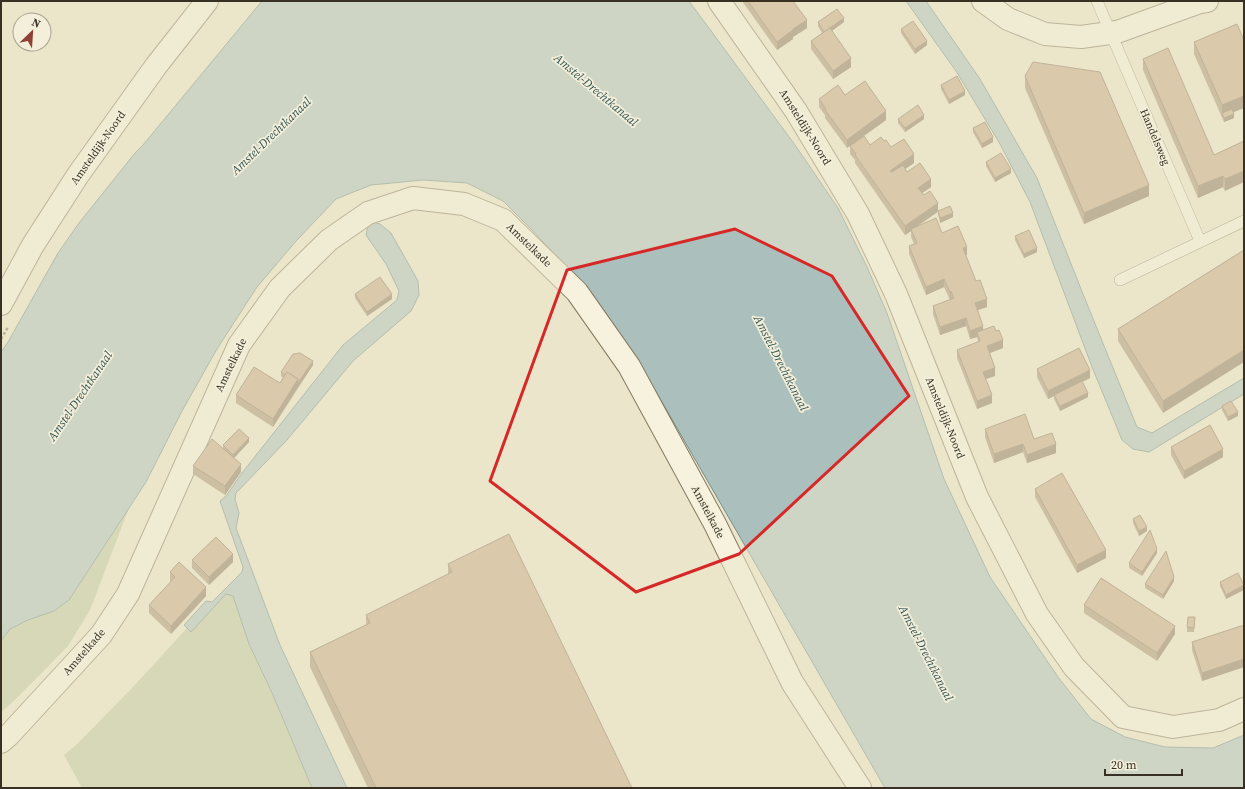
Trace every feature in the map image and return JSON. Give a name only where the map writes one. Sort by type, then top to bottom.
[{"type":"street","name":"Amsteldijk-Noord","points":[[1,303],[33,245],[78,175],[156,66],[207,1]]},
{"type":"street","name":"Amsteldijk-Noord","points":[[719,1],[796,111],[858,214],[896,294],[977,497],[1037,614],[1074,667],[1123,717],[1173,727],[1219,720],[1244,709]]},
{"type":"street","points":[[983,1],[1008,20],[1045,34],[1081,37],[1117,32],[1200,2],[1207,1]]},
{"type":"street","name":"Amstelkade","points":[[1,742],[101,635],[128,594],[239,345],[280,288],[329,240],[368,213],[413,198],[464,204],[503,220],[577,292],[629,366],[715,524],[792,682],[860,788]]},
{"type":"lane","name":"Handelsweg","points":[[1097,1],[1200,241]]},
{"type":"lane","points":[[1120,280],[1244,221]]},
{"type":"highlighted area","points":[[735,229],[832,276],[909,396],[739,554],[636,592],[490,481],[567,270]]},
{"type":"green space","points":[[129,508],[90,610],[68,646],[15,700],[1,712],[1,641],[10,629],[69,600]]},
{"type":"green space","points":[[226,594],[233,596],[249,644],[273,695],[312,788],[82,788],[64,755],[76,745],[133,687],[187,628],[191,631]]},
{"type":"water","name":"Amstel-Drechtkanaal","points":[[262,1],[689,1],[795,145],[838,208],[867,267],[887,313],[944,479],[990,577],[1058,677],[1091,719],[1125,737],[1165,747],[1213,748],[1244,735],[1244,788],[885,788],[640,364],[593,297],[534,232],[503,201],[467,183],[423,180],[371,185],[336,199],[297,240],[257,287],[217,349],[182,411],[146,482],[69,600],[54,611],[28,620],[10,629],[1,641],[1,352],[58,253],[79,223],[135,153]]},
{"type":"water","points":[[906,1],[926,1],[980,79],[1037,178],[1137,427],[1152,433],[1244,378],[1244,394],[1149,452],[1133,449],[1122,440],[1092,367],[1030,202],[1000,144],[956,71]]},
{"type":"water","points":[[373,222],[380,224],[391,233],[418,281],[419,295],[411,311],[353,361],[287,440],[236,493],[235,499],[239,513],[236,528],[280,645],[347,788],[312,788],[273,695],[249,644],[233,596],[226,594],[191,632],[184,625],[206,601],[212,602],[242,572],[243,567],[220,501],[226,496],[242,473],[343,345],[397,300],[399,291],[386,264],[366,235],[368,225]]},
{"type":"building","points":[[748,1],[793,1],[807,20],[777,42]]},
{"type":"building","points":[[837,9],[844,18],[824,32],[818,22]]},
{"type":"building","points":[[913,21],[927,41],[915,49],[901,29]]},
{"type":"building","points":[[1237,24],[1244,40],[1244,96],[1222,105],[1194,42]]},
{"type":"building","points":[[830,28],[851,58],[833,71],[811,41]]},
{"type":"building","points":[[1168,48],[1214,155],[1244,141],[1244,171],[1225,179],[1223,176],[1198,186],[1143,59]]},
{"type":"building","points":[[1033,62],[1100,72],[1149,185],[1084,213],[1025,76]]},
{"type":"building","points":[[957,76],[965,91],[949,100],[941,85]]},
{"type":"building","points":[[865,81],[886,111],[847,140],[825,110],[826,109],[819,99],[838,85],[845,95]]},
{"type":"building","points":[[918,105],[924,115],[905,128],[898,119]]},
{"type":"building","points":[[1232,109],[1234,114],[1224,118],[1222,113]]},
{"type":"building","points":[[985,122],[993,137],[982,144],[973,128]]},
{"type":"building","points":[[864,136],[870,145],[881,137],[884,141],[886,140],[891,147],[904,139],[914,154],[890,171],[892,172],[903,165],[907,172],[920,163],[931,179],[918,188],[924,195],[930,191],[938,203],[905,226],[850,146]]},
{"type":"building","points":[[1001,153],[1011,169],[995,178],[986,162]]},
{"type":"building","points":[[950,206],[953,213],[940,218],[938,211]]},
{"type":"building","points":[[936,218],[942,233],[958,226],[967,247],[963,248],[976,281],[980,280],[987,299],[975,303],[983,326],[970,331],[966,318],[940,327],[933,306],[954,298],[944,279],[926,287],[909,246],[917,243],[911,229]]},
{"type":"building","points":[[1029,230],[1037,248],[1024,254],[1015,236]]},
{"type":"building","points":[[1244,250],[1244,350],[1163,401],[1118,329]]},
{"type":"building","points":[[380,277],[392,294],[367,312],[355,294]]},
{"type":"building","points":[[994,326],[996,331],[999,330],[1003,340],[987,346],[995,368],[983,372],[992,395],[977,401],[957,350],[980,341],[977,332]]},
{"type":"building","points":[[1079,348],[1090,370],[1048,391],[1037,369]]},
{"type":"building","points":[[300,353],[313,361],[298,383],[298,379],[287,372],[285,375],[281,372],[293,354]]},
{"type":"building","points":[[254,367],[280,383],[287,372],[298,379],[273,419],[236,395]]},
{"type":"building","points":[[1082,381],[1088,393],[1060,406],[1054,395]]},
{"type":"building","points":[[1231,401],[1238,412],[1228,417],[1222,406]]},
{"type":"building","points":[[1025,414],[1034,439],[1052,433],[1056,444],[1027,455],[1023,444],[994,454],[985,429]]},
{"type":"building","points":[[1210,425],[1223,449],[1184,471],[1171,447]]},
{"type":"building","points":[[239,429],[249,438],[233,455],[223,445]]},
{"type":"building","points":[[212,439],[241,464],[225,486],[193,466]]},
{"type":"building","points":[[1062,473],[1106,550],[1077,565],[1035,489]]},
{"type":"building","points":[[1140,515],[1147,527],[1139,531],[1133,519]]},
{"type":"building","points":[[1150,530],[1157,549],[1142,572],[1129,563]]},
{"type":"building","points":[[509,534],[632,788],[376,788],[310,652],[370,623],[366,615],[452,572],[448,564]]},
{"type":"building","points":[[216,537],[233,554],[209,577],[192,560]]},
{"type":"building","points":[[1166,551],[1174,577],[1163,595],[1145,584]]},
{"type":"building","points":[[179,562],[206,587],[171,626],[149,605],[175,577],[170,572]]},
{"type":"building","points":[[1238,573],[1244,585],[1226,595],[1220,582]]},
{"type":"building","points":[[1101,578],[1175,626],[1157,653],[1084,605]]},
{"type":"building","points":[[1188,617],[1195,617],[1194,628],[1187,627]]},
{"type":"building","points":[[1244,625],[1244,659],[1202,673],[1192,642]]}]
